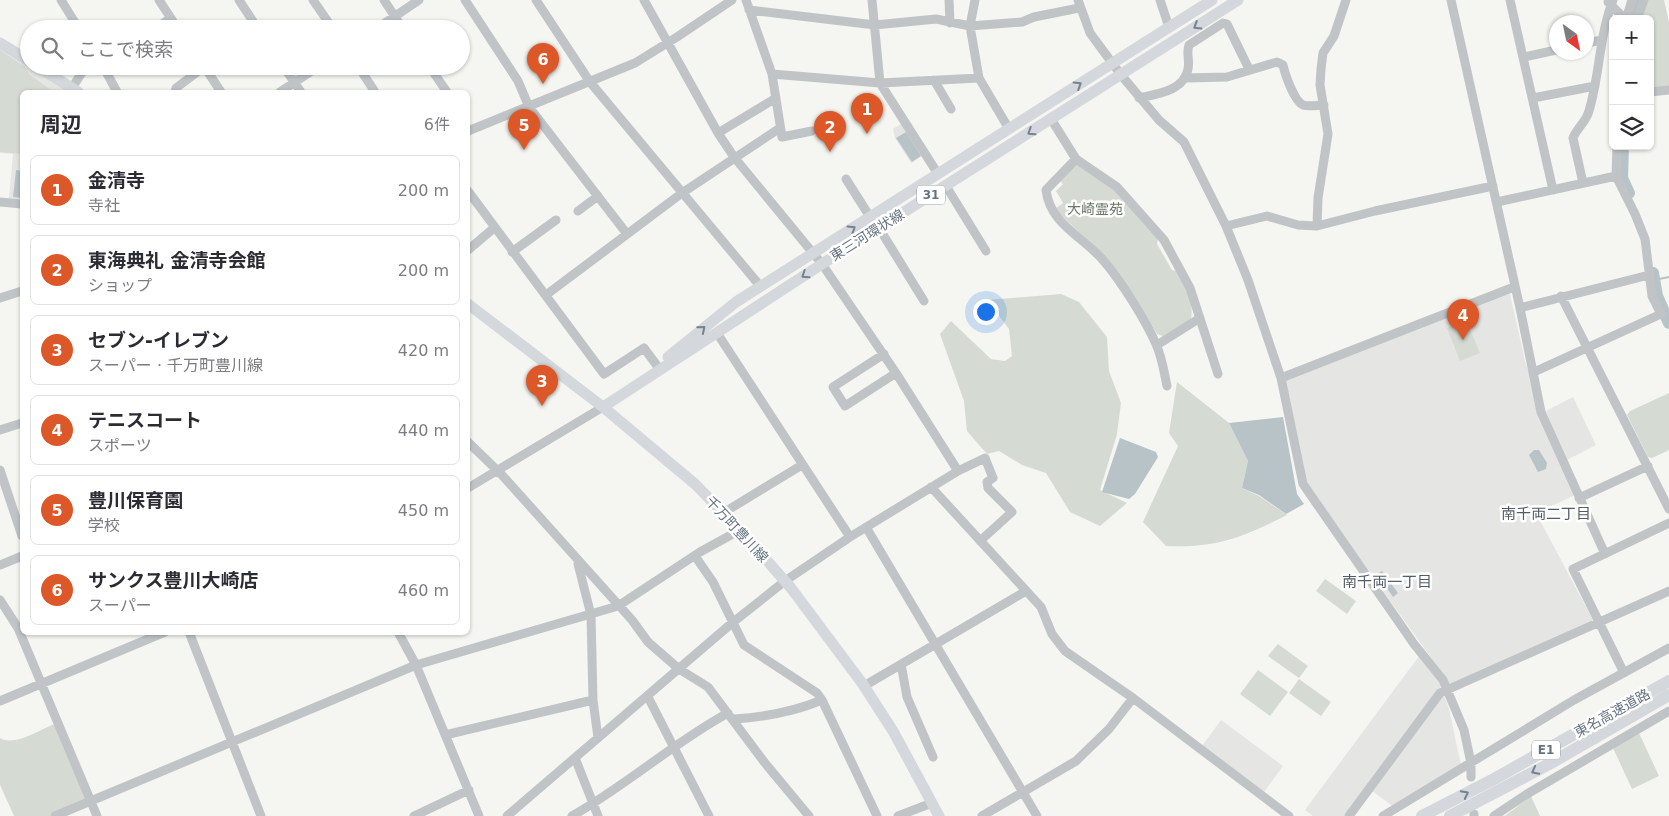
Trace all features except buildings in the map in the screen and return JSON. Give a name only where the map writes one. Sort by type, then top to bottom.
[{"type":"highway","name":"東名高速道路","points":[[1422,816],[1494,779],[1669,681]]},
{"type":"highway","name":"東名高速道路","points":[[1450,816],[1551,763],[1669,695]]},
{"type":"main road","name":"東三河環状線","points":[[624,393],[658,367],[720,314],[1212,0]]},
{"type":"main road","name":"東三河環状線","points":[[603,406],[822,264],[1238,0]]},
{"type":"main road","points":[[0,43],[20,55]]},
{"type":"main road","points":[[51,75],[75,90]]},
{"type":"main road","name":"千万町豊川線","points":[[470,309],[603,406],[695,484],[740,530],[785,581],[864,686],[893,731],[939,816]]},
{"type":"street","points":[[60,0],[73,20]]},
{"type":"street","points":[[159,0],[171,18],[168,20]]},
{"type":"street","points":[[238,0],[252,20]]},
{"type":"street","points":[[313,0],[327,20]]},
{"type":"street","points":[[384,0],[397,20]]},
{"type":"street","points":[[389,20],[419,0]]},
{"type":"street","points":[[465,0],[518,81],[529,107],[627,234]]},
{"type":"street","points":[[536,0],[590,82],[761,287]]},
{"type":"street","points":[[644,0],[718,133],[734,157],[822,264],[884,354],[958,472]]},
{"type":"street","points":[[470,129],[529,107],[635,62],[732,0]]},
{"type":"street","points":[[746,0],[772,74],[782,137],[812,130]]},
{"type":"street","points":[[872,0],[880,83],[938,174]]},
{"type":"street","points":[[949,0],[950,23]]},
{"type":"street","points":[[975,0],[970,26],[979,78],[1009,129]]},
{"type":"street","points":[[1160,0],[1169,27]]},
{"type":"street","points":[[1317,226],[1318,198],[1328,134],[1320,85],[1324,53],[1334,36],[1346,0]]},
{"type":"street","points":[[1451,0],[1497,202],[1541,412],[1605,554]]},
{"type":"street","points":[[1510,0],[1553,190]]},
{"type":"street","points":[[1626,15],[1632,0]]},
{"type":"street","points":[[1638,15],[1644,0]]},
{"type":"street","points":[[1610,2],[1621,15]]},
{"type":"street","points":[[1583,183],[1573,138],[1586,118],[1595,86],[1605,21],[1610,2]]},
{"type":"street","points":[[750,10],[875,25],[936,19],[970,26],[1022,22],[1078,4],[1090,33],[1121,75],[1139,98],[1184,142],[1226,226],[1248,280],[1281,378],[1303,484],[1414,644],[1443,680],[1464,730],[1471,763],[1470,777]]},
{"type":"street","points":[[1185,78],[1188,70],[1188,45],[1223,23],[1227,24],[1249,69]]},
{"type":"street","points":[[1594,42],[1602,40]]},
{"type":"street","points":[[1524,57],[1549,52]]},
{"type":"street","points":[[1139,98],[1166,91],[1185,78],[1227,77],[1277,62],[1283,65],[1288,83],[1299,102],[1308,106],[1324,105]]},
{"type":"street","points":[[772,74],[880,83],[979,78]]},
{"type":"street","points":[[75,90],[82,75]]},
{"type":"street","points":[[108,75],[116,90]]},
{"type":"street","points":[[176,90],[193,75]]},
{"type":"street","points":[[210,75],[220,90]]},
{"type":"street","points":[[289,75],[299,90]]},
{"type":"street","points":[[283,90],[306,75]]},
{"type":"street","points":[[364,75],[374,90]]},
{"type":"street","points":[[434,75],[441,90]]},
{"type":"street","points":[[934,80],[951,109]]},
{"type":"street","points":[[1533,98],[1595,86]]},
{"type":"street","points":[[1654,92],[1669,90]]},
{"type":"street","points":[[718,133],[776,98]]},
{"type":"street","points":[[1051,119],[1076,159],[1118,187],[1164,240],[1190,288],[1218,374]]},
{"type":"street","points":[[546,295],[682,193],[780,128]]},
{"type":"street","points":[[1534,372],[1589,349],[1661,314],[1652,296],[1645,239],[1616,176],[1617,150]]},
{"type":"street","points":[[1076,159],[1046,190],[1047,199],[1054,215],[1102,258],[1118,280],[1157,345],[1167,386]]},
{"type":"street","points":[[1497,202],[1616,176]]},
{"type":"street","points":[[846,179],[870,217]]},
{"type":"street","points":[[946,186],[986,250]]},
{"type":"street","points":[[1226,226],[1267,216],[1298,225],[1317,226],[1375,211],[1493,186]]},
{"type":"street","points":[[470,194],[604,374],[644,348],[658,367]]},
{"type":"street","points":[[578,211],[598,196]]},
{"type":"street","points":[[0,202],[20,204]]},
{"type":"street","points":[[512,252],[556,220]]},
{"type":"street","points":[[470,248],[494,228]]},
{"type":"street","points":[[879,228],[924,301]]},
{"type":"street","points":[[1520,308],[1649,275]]},
{"type":"street","points":[[1281,378],[1514,287]]},
{"type":"street","points":[[0,298],[20,293]]},
{"type":"street","points":[[1561,296],[1669,509]]},
{"type":"street","points":[[1157,345],[1200,318]]},
{"type":"street","points":[[717,333],[850,537]]},
{"type":"street","points":[[884,354],[833,387],[841,400],[845,406],[896,373]]},
{"type":"street","points":[[470,487],[603,406]]},
{"type":"street","points":[[0,430],[20,424]]},
{"type":"street","points":[[470,444],[498,470],[648,642],[679,668],[708,687],[765,763],[809,816]]},
{"type":"street","points":[[507,816],[732,623],[785,581],[850,537],[931,487],[985,458],[993,478],[987,482],[988,488],[1012,512],[980,541]]},
{"type":"street","points":[[723,513],[802,465]]},
{"type":"street","points":[[1579,498],[1648,466]]},
{"type":"street","points":[[0,470],[20,530]]},
{"type":"street","points":[[931,487],[1042,607],[1052,634],[1065,650],[1133,698],[1289,816]]},
{"type":"street","points":[[1624,673],[1573,569],[1669,524]]},
{"type":"street","points":[[866,527],[1037,816]]},
{"type":"street","points":[[55,816],[416,665],[545,626],[591,616],[618,606],[695,556],[740,530]]},
{"type":"street","points":[[695,556],[713,582],[744,645],[818,693],[877,816]]},
{"type":"street","points":[[0,565],[20,557]]},
{"type":"street","points":[[577,562],[591,616],[593,700],[598,738]]},
{"type":"street","points":[[1349,816],[1440,694],[1447,689],[1600,624],[1669,590]]},
{"type":"street","points":[[864,686],[1026,591]]},
{"type":"street","points":[[0,600],[20,633]]},
{"type":"street","points":[[21,635],[97,816]]},
{"type":"street","points":[[0,701],[158,635]]},
{"type":"street","points":[[190,635],[261,816]]},
{"type":"street","points":[[400,635],[416,665],[480,816]]},
{"type":"street","points":[[1383,816],[1669,648]]},
{"type":"street","points":[[901,664],[906,697],[933,757]]},
{"type":"street","points":[[648,697],[709,816]]},
{"type":"street","points":[[982,816],[1076,761],[1108,729],[1133,698]]},
{"type":"street","points":[[445,735],[593,700]]},
{"type":"street","points":[[572,816],[593,804],[673,746],[731,716],[766,718],[797,710],[822,700]]},
{"type":"street","points":[[1494,816],[1527,794],[1669,711]]},
{"type":"street","points":[[575,758],[598,816]]},
{"type":"street","points":[[414,816],[468,790]]},
{"type":"street","points":[[898,816],[932,803]]},
{"type":"shaded area","points":[[0,47],[20,59],[20,75],[46,75],[71,90],[20,90],[20,200],[9,198],[13,154],[0,153]]},
{"type":"shaded area","points":[[902,123],[923,155],[911,163],[895,138],[893,129]]},
{"type":"shaded area","points":[[906,132],[921,156],[912,162],[896,138]]},
{"type":"shaded area","points":[[16,170],[20,171],[20,198],[13,197]]},
{"type":"shaded area","points":[[1507,293],[1510,294],[1526,365],[1575,493],[1573,496],[1536,513],[1593,620],[1450,684],[1309,488],[1284,379]]},
{"type":"shaded area","points":[[1573,397],[1596,445],[1567,460],[1546,411]]},
{"type":"shaded area","points":[[1283,417],[1297,494],[1304,504],[1286,514],[1259,495],[1242,488],[1248,461],[1229,423]]},
{"type":"shaded area","points":[[1120,438],[1156,452],[1158,457],[1135,494],[1129,499],[1102,492]]},
{"type":"shaded area","points":[[1534,450],[1539,450],[1547,463],[1546,469],[1538,472],[1529,455]]},
{"type":"shaded area","points":[[1382,571],[1398,593],[1393,597],[1377,574]]},
{"type":"shaded area","points":[[1419,656],[1440,682],[1441,687],[1345,816],[1313,816],[1305,810]]},
{"type":"shaded area","points":[[1442,696],[1445,697],[1449,709],[1461,765],[1394,807],[1372,791]]},
{"type":"shaded area","points":[[1221,720],[1283,766],[1264,792],[1202,746]]},
{"type":"green space","points":[[1646,0],[1664,0],[1669,22],[1669,87],[1654,89],[1654,15],[1640,15]]},
{"type":"green space","points":[[0,50],[20,64],[20,75],[30,75],[51,90],[20,90],[20,154],[0,152]]},
{"type":"green space","name":"大崎霊苑","points":[[1076,164],[1112,187],[1158,238],[1157,244],[1172,270],[1176,271],[1180,276],[1186,288],[1192,312],[1191,319],[1163,336],[1157,334],[1136,298],[1107,259],[1055,209],[1063,203],[1056,191],[1063,184],[1060,181]]},
{"type":"green space","points":[[1061,294],[1079,302],[1107,337],[1109,371],[1121,403],[1117,434],[1100,490],[1127,503],[1100,526],[1070,512],[1046,473],[1022,465],[999,451],[987,454],[967,431],[964,401],[940,334],[951,321],[991,359],[1005,361],[1012,356],[1009,329],[987,300]]},
{"type":"green space","points":[[1466,320],[1480,353],[1460,361],[1447,328]]},
{"type":"green space","points":[[1177,382],[1229,423],[1248,461],[1242,488],[1259,496],[1287,515],[1229,540],[1184,546],[1166,546],[1143,522],[1178,446],[1169,433]]},
{"type":"green space","points":[[1669,393],[1669,450],[1652,458],[1648,457],[1627,415],[1630,411]]},
{"type":"green space","points":[[1325,579],[1356,601],[1347,614],[1316,591]]},
{"type":"green space","points":[[1278,644],[1308,666],[1299,678],[1268,656]]},
{"type":"green space","points":[[1258,670],[1288,692],[1270,716],[1240,694]]},
{"type":"green space","points":[[1299,679],[1331,702],[1321,716],[1289,693]]},
{"type":"green space","points":[[55,724],[88,799],[86,802],[50,816],[14,816],[0,785],[0,738],[6,740],[20,739]]},
{"type":"green space","points":[[1639,733],[1659,776],[1632,789],[1613,748]]},
{"type":"green space","points":[[1531,796],[1540,816],[1505,816]]},
{"type":"waterway","points":[[1633,15],[1639,0]]},
{"type":"waterway","points":[[1623,150],[1622,178],[1629,193]]},
{"type":"waterway","points":[[1653,273],[1657,296],[1669,323]]},
{"type":"waterway","points":[[1654,280],[1669,277]]},
{"type":"place","name":"サンクス豊川大崎店","points":[[543,84]]},
{"type":"place","name":"金清寺","points":[[867,134]]},
{"type":"place","name":"豊川保育園","points":[[524,150]]},
{"type":"place","name":"東海典礼 金清寺会館","points":[[830,152]]},
{"type":"place","name":"テニスコート","points":[[1463,340]]},
{"type":"place","name":"セブン-イレブン","points":[[542,406]]},
{"type":"district","name":"南千両二丁目","points":[[1546,514]]},
{"type":"district","name":"南千両一丁目","points":[[1387,582]]}]
